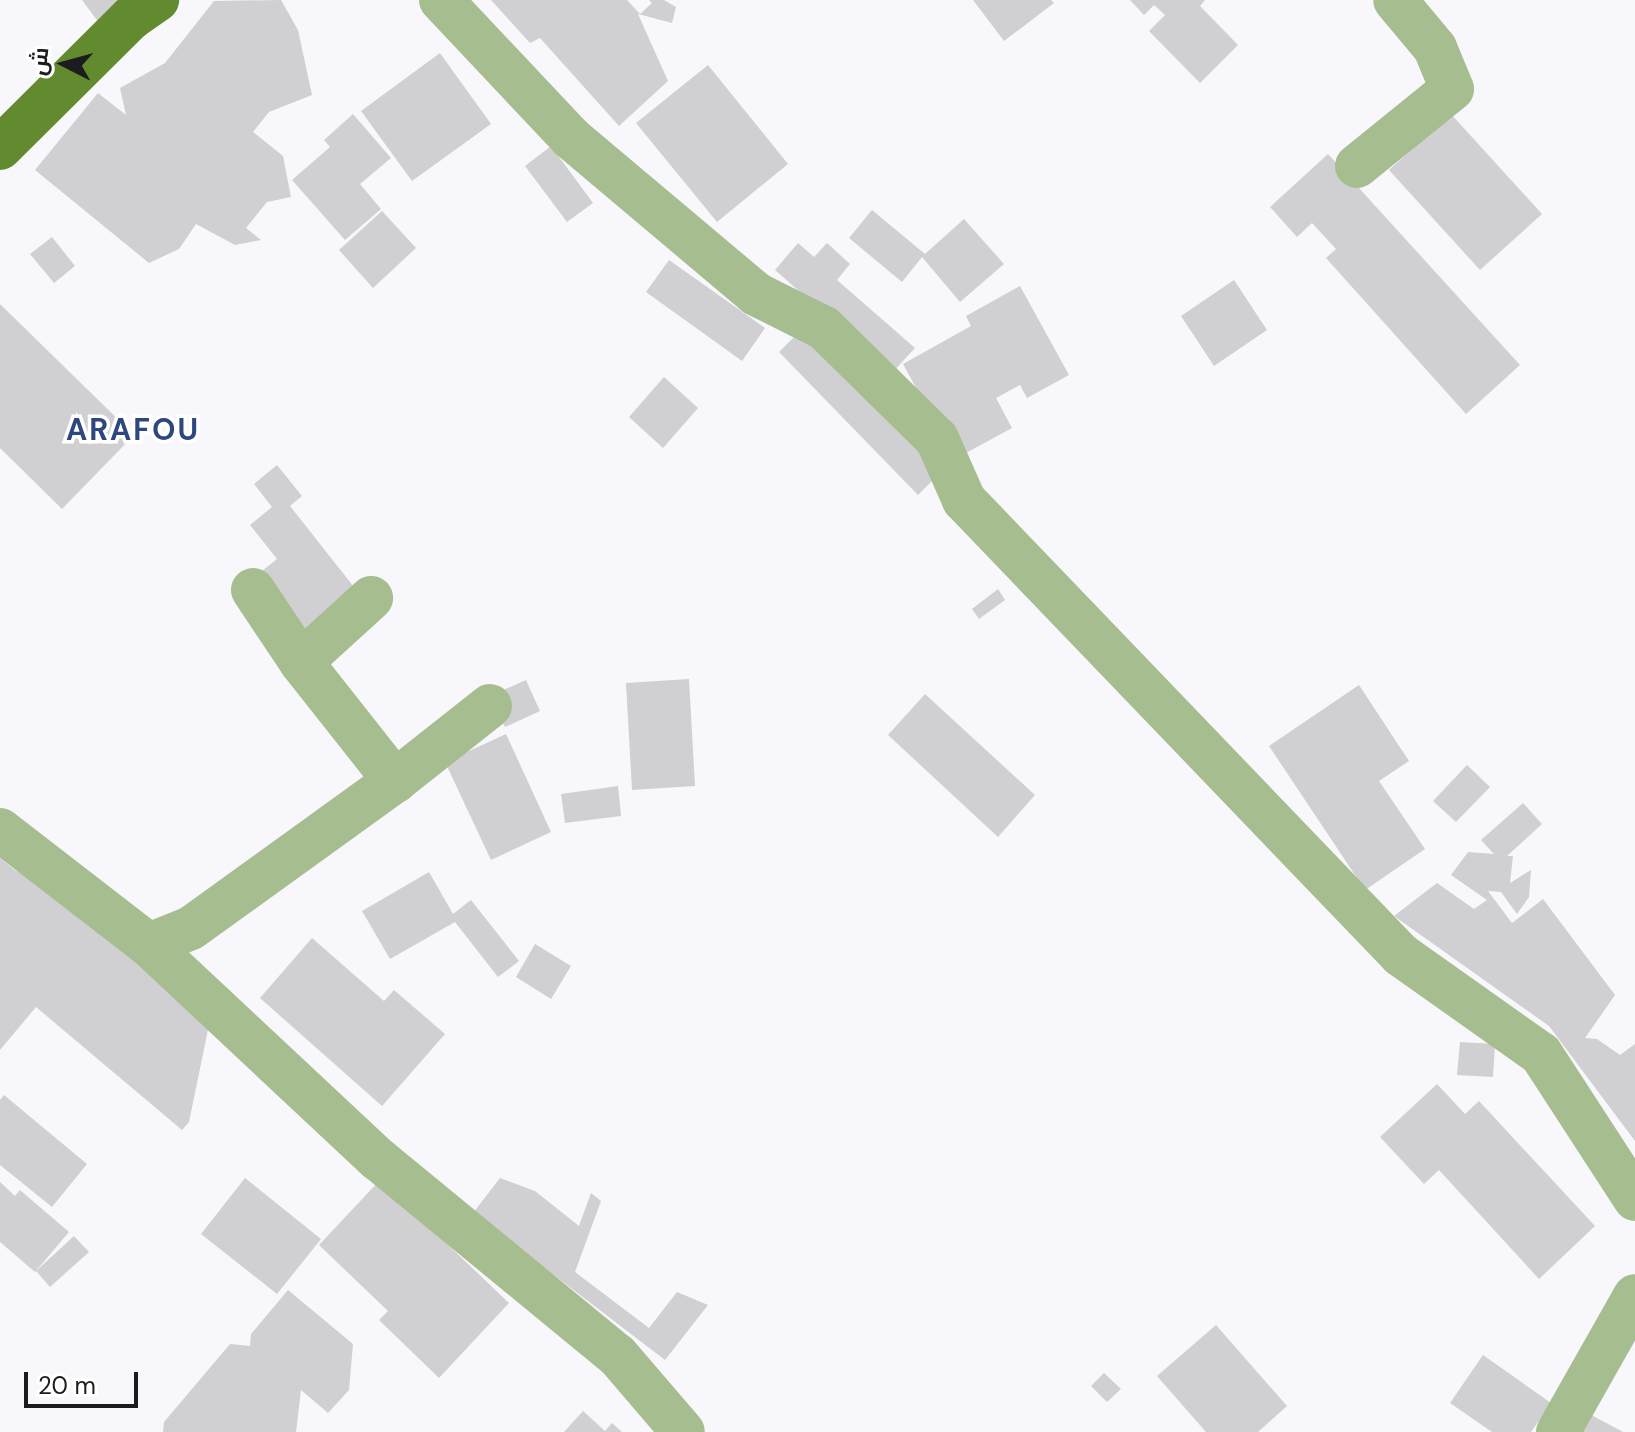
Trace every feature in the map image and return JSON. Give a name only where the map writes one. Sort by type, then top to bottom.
[{"type":"main road","points":[[0,148],[131,18],[157,0]]},
{"type":"street","points":[[441,0],[571,138],[756,294],[824,328],[937,439],[964,500],[1401,955],[1541,1054],[1635,1199]]},
{"type":"street","points":[[1357,166],[1452,89],[1435,48],[1395,0]]},
{"type":"street","points":[[253,590],[301,662],[395,781]]},
{"type":"street","points":[[301,662],[371,598]]},
{"type":"street","points":[[149,945],[191,928],[395,781],[490,706]]},
{"type":"street","points":[[0,830],[149,945],[378,1159],[617,1355],[683,1432]]},
{"type":"street","points":[[1558,1432],[1635,1296]]},
{"type":"building","points":[[82,0],[128,0],[99,23]]},
{"type":"building","points":[[281,0],[298,30],[312,95],[269,112],[253,132],[283,156],[291,197],[267,202],[246,228],[261,240],[235,245],[196,224],[179,249],[149,263],[35,170],[98,93],[126,115],[120,88],[165,63],[214,1]]},
{"type":"building","points":[[491,0],[627,0],[640,14],[652,3],[649,0],[664,0],[676,7],[672,23],[638,14],[668,81],[619,126],[540,38],[530,43]]},
{"type":"building","points":[[973,0],[1051,0],[1054,3],[1004,41]]},
{"type":"building","points":[[1130,0],[1205,0],[1200,6],[1238,45],[1200,83],[1149,31],[1165,15],[1154,5],[1144,15]]},
{"type":"building","points":[[440,53],[491,124],[412,181],[361,111]]},
{"type":"building","points":[[708,65],[788,164],[717,222],[636,123]]},
{"type":"building","points":[[353,114],[391,158],[360,184],[381,209],[345,240],[292,180],[330,147],[324,140]]},
{"type":"building","points":[[1451,114],[1542,214],[1480,270],[1389,170]]},
{"type":"building","points":[[551,146],[593,203],[567,222],[525,166]]},
{"type":"building","points":[[1328,154],[1520,365],[1466,414],[1326,258],[1336,249],[1312,223],[1297,237],[1270,207]]},
{"type":"building","points":[[872,210],[925,254],[964,219],[1004,264],[960,302],[922,257],[902,282],[849,238]]},
{"type":"building","points":[[382,211],[416,248],[373,288],[339,250]]},
{"type":"building","points":[[52,237],[75,266],[54,283],[30,254]]},
{"type":"building","points":[[798,243],[814,257],[827,243],[850,264],[837,280],[915,348],[892,373],[775,270]]},
{"type":"building","points":[[669,260],[765,328],[742,361],[646,292]]},
{"type":"building","points":[[1234,280],[1267,330],[1214,366],[1181,316]]},
{"type":"building","points":[[1020,286],[1069,375],[1027,398],[1020,385],[996,398],[1012,428],[955,459],[903,364],[971,326],[966,316]]},
{"type":"building","points":[[0,304],[134,435],[62,509],[0,448]]},
{"type":"building","points":[[807,324],[947,466],[918,495],[779,352]]},
{"type":"building","points":[[664,377],[698,408],[663,448],[629,417]]},
{"type":"building","points":[[277,465],[302,496],[290,506],[365,601],[311,644],[257,575],[277,559],[250,525],[272,507],[254,484]]},
{"type":"building","points":[[998,589],[1005,600],[979,619],[972,609]]},
{"type":"building","points":[[689,679],[695,786],[632,790],[626,683]]},
{"type":"building","points":[[526,680],[540,711],[505,727],[490,696]]},
{"type":"building","points":[[1359,685],[1409,761],[1379,781],[1425,849],[1365,890],[1269,746]]},
{"type":"building","points":[[925,694],[1035,795],[998,837],[888,735]]},
{"type":"building","points":[[506,734],[551,832],[491,860],[445,762]]},
{"type":"building","points":[[1467,765],[1490,787],[1456,822],[1433,801]]},
{"type":"building","points":[[618,786],[621,816],[565,823],[561,794]]},
{"type":"building","points":[[1523,803],[1542,824],[1507,856],[1513,856],[1510,883],[1531,870],[1529,897],[1517,914],[1501,892],[1488,891],[1512,923],[1543,899],[1615,995],[1585,1038],[1597,1039],[1620,1055],[1635,1044],[1635,1141],[1549,1026],[1394,916],[1437,883],[1474,909],[1487,900],[1451,875],[1468,852],[1494,854],[1481,840]]},
{"type":"building","points":[[0,858],[16,871],[37,875],[210,1020],[189,1122],[182,1130],[36,1007],[0,1050]]},
{"type":"building","points":[[429,872],[453,914],[471,900],[519,961],[498,977],[455,922],[390,959],[362,911]]},
{"type":"building","points":[[312,938],[384,1001],[394,990],[445,1034],[382,1106],[260,998]]},
{"type":"building","points":[[535,944],[571,966],[551,999],[516,977]]},
{"type":"building","points":[[1460,1042],[1495,1044],[1493,1077],[1457,1075]]},
{"type":"building","points":[[1437,1084],[1465,1114],[1479,1101],[1595,1226],[1539,1279],[1439,1170],[1424,1184],[1380,1137]]},
{"type":"building","points":[[4,1095],[87,1164],[52,1207],[0,1165],[0,1100]]},
{"type":"building","points":[[245,1178],[321,1239],[277,1294],[201,1234]]},
{"type":"building","points":[[500,1178],[535,1191],[579,1226],[591,1193],[601,1201],[575,1272],[649,1328],[677,1292],[708,1305],[665,1360],[473,1213]]},
{"type":"building","points":[[380,1180],[509,1303],[439,1378],[379,1320],[388,1311],[319,1245]]},
{"type":"building","points":[[0,1182],[15,1196],[20,1190],[69,1232],[35,1272],[0,1242]]},
{"type":"building","points":[[74,1236],[89,1252],[50,1287],[36,1271]]},
{"type":"building","points":[[288,1290],[353,1344],[349,1390],[328,1413],[301,1390],[296,1432],[163,1432],[164,1422],[230,1344],[250,1346],[251,1334]]},
{"type":"building","points":[[1216,1325],[1287,1406],[1258,1432],[1206,1432],[1157,1376]]},
{"type":"building","points":[[1483,1355],[1551,1403],[1531,1432],[1492,1432],[1450,1403]]},
{"type":"building","points":[[1104,1373],[1121,1389],[1107,1402],[1091,1386]]},
{"type":"building","points":[[583,1411],[605,1431],[612,1423],[622,1432],[564,1432]]},
{"type":"building","points":[[1584,1411],[1623,1432],[1573,1432]]},
{"type":"district","name":"ARAFOU","points":[[133,430]]}]
